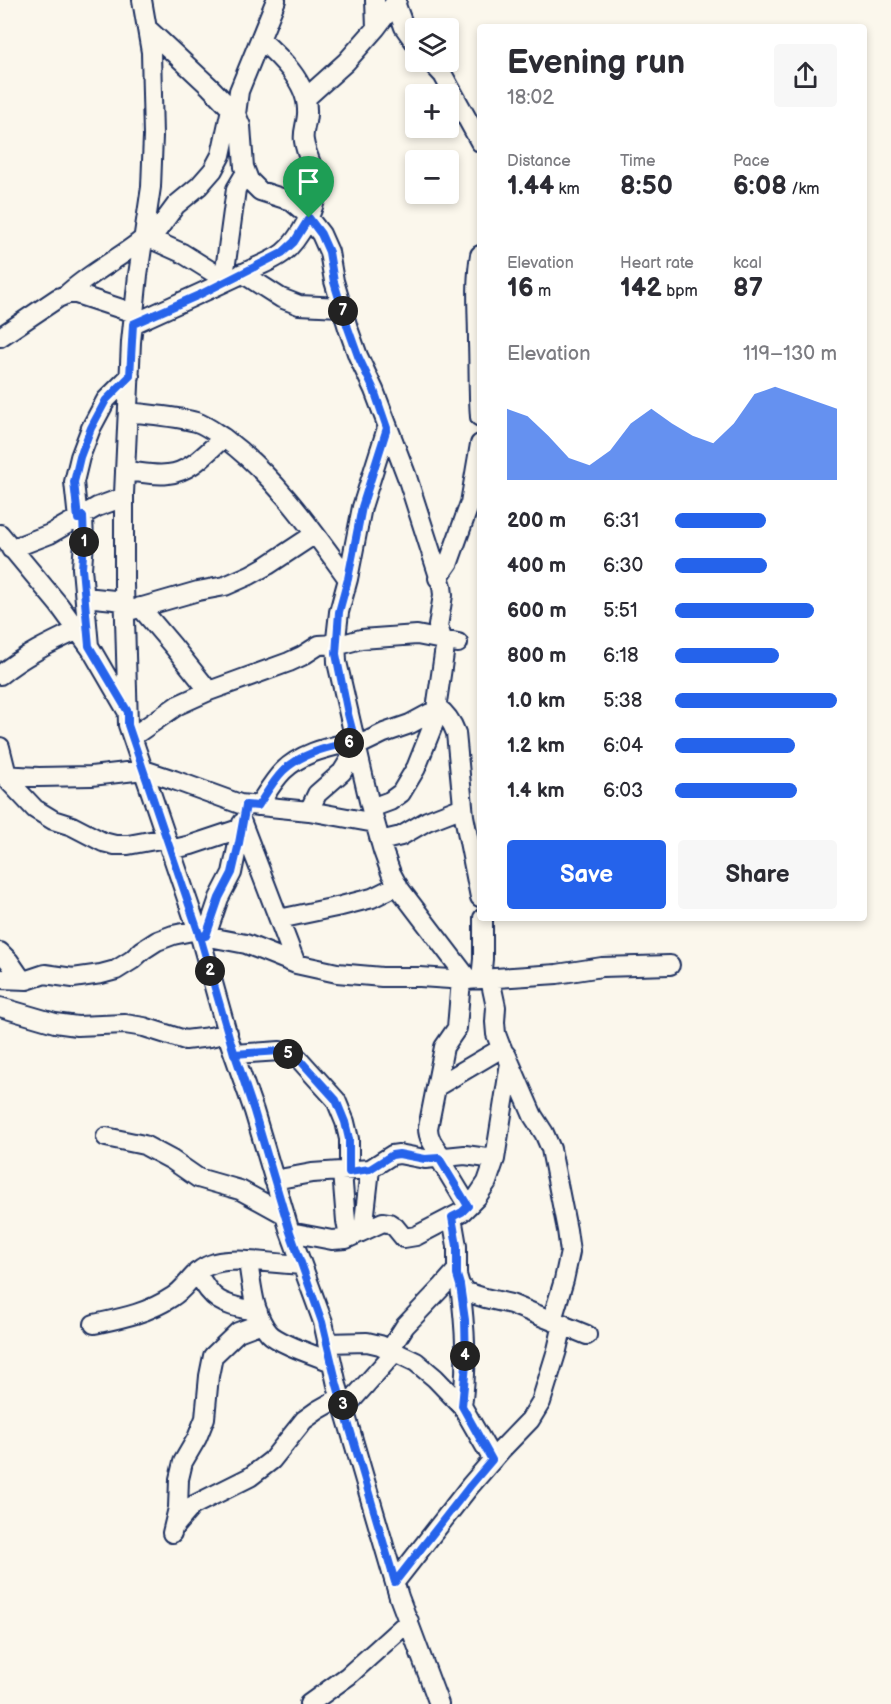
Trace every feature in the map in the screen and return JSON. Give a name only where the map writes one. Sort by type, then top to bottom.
[{"type":"street","points":[[142,0],[151,52],[153,136],[146,238],[134,318],[125,471],[124,497],[130,607],[128,725],[201,934],[234,1054],[254,1111],[284,1214],[322,1322],[342,1403],[395,1582],[439,1704]]},
{"type":"street","points":[[0,337],[128,252],[146,238],[176,205],[200,186],[221,155],[239,91],[276,0]]},
{"type":"street","points":[[375,0],[376,28]]},
{"type":"street","points":[[306,98],[346,62],[396,1]]},
{"type":"street","points":[[396,1],[405,28]]},
{"type":"street","points":[[147,28],[233,111],[242,126],[244,166],[249,180],[260,191],[291,201],[304,212],[321,234],[329,252],[341,307],[358,356],[374,390],[407,477],[442,586],[443,595],[438,626],[451,642]]},
{"type":"street","points":[[66,295],[76,294],[86,297],[134,318],[199,295],[282,253],[294,242],[309,218],[316,199],[317,185],[304,143],[308,108],[306,98],[296,78],[282,59],[260,39]]},
{"type":"street","points":[[440,72],[477,137]]},
{"type":"street","points":[[231,277],[226,263],[236,189],[246,172]]},
{"type":"street","points":[[146,238],[299,305],[341,307]]},
{"type":"street","points":[[477,286],[477,318]]},
{"type":"street","points":[[89,646],[82,568],[84,542],[74,482],[91,428],[106,400],[130,376]]},
{"type":"street","points":[[129,412],[199,423],[244,453],[270,479],[348,579]]},
{"type":"street","points":[[387,428],[362,507],[339,612],[337,662],[376,824],[391,873],[398,885],[496,1007],[496,1034],[533,1116],[551,1149],[570,1251],[558,1322],[557,1350],[542,1402],[530,1420],[470,1486],[395,1582]]},
{"type":"street","points":[[125,471],[168,474],[182,471],[223,438]]},
{"type":"street","points":[[438,578],[449,562],[471,503],[477,464]]},
{"type":"street","points":[[124,497],[97,507],[50,534],[6,542],[78,630],[128,712]]},
{"type":"street","points":[[84,597],[130,607],[225,586],[268,565],[315,534]]},
{"type":"street","points":[[130,607],[173,646],[209,691]]},
{"type":"street","points":[[0,675],[38,650],[78,630]]},
{"type":"street","points":[[132,737],[178,705],[209,691],[289,662],[319,645],[417,635],[451,642]]},
{"type":"street","points":[[376,824],[390,801],[401,793],[409,782],[416,768],[434,723],[446,647],[451,642]]},
{"type":"street","points":[[0,747],[4,775],[35,809],[53,820],[115,845],[191,845],[247,815],[282,772],[295,761],[308,754],[356,745],[384,732],[410,724],[436,709]]},
{"type":"street","points":[[436,709],[444,712],[456,733],[463,807],[477,881]]},
{"type":"street","points":[[309,811],[317,794],[342,772],[356,745]]},
{"type":"street","points":[[4,775],[91,777],[144,770],[240,804],[247,815],[279,919],[296,964]]},
{"type":"street","points":[[247,815],[309,811],[376,824],[401,836],[427,821],[463,807]]},
{"type":"street","points":[[201,934],[232,873],[247,815]]},
{"type":"street","points":[[279,919],[341,906],[372,897],[398,885]]},
{"type":"street","points":[[468,1206],[428,1135],[428,1128],[444,1047],[457,1028],[483,959],[483,921]]},
{"type":"street","points":[[0,979],[22,980],[45,974],[73,978],[109,972],[132,960],[157,941],[173,935],[201,934],[246,944],[296,964],[337,973],[382,977],[475,979],[557,974],[602,967],[670,965]]},
{"type":"street","points":[[0,952],[22,980]]},
{"type":"street","points":[[0,1007],[55,1023],[77,1026],[125,1024],[144,1027],[185,1040],[228,1033]]},
{"type":"street","points":[[234,1054],[280,1051],[299,1059],[336,1100],[349,1139],[345,1172],[346,1221],[356,1234]]},
{"type":"street","points":[[436,1087],[506,1056]]},
{"type":"street","points":[[290,1232],[332,1240],[356,1234],[383,1222],[389,1223],[404,1238],[408,1238],[462,1212],[477,1197],[487,1182],[495,1159],[506,1056]]},
{"type":"street","points":[[106,1137],[144,1145],[172,1160],[198,1178],[243,1192],[284,1214]]},
{"type":"street","points":[[243,1192],[312,1173],[370,1169],[392,1155],[399,1154],[425,1159],[465,1155],[495,1159]]},
{"type":"street","points":[[356,1234],[370,1169]]},
{"type":"street","points":[[452,1217],[465,1320],[466,1365],[462,1406]]},
{"type":"street","points":[[94,1324],[146,1312],[175,1296],[197,1272],[215,1263],[234,1261],[302,1265]]},
{"type":"street","points":[[248,1262],[260,1317],[270,1334],[297,1349],[332,1362]]},
{"type":"street","points":[[197,1272],[212,1296],[222,1303],[260,1317]]},
{"type":"street","points":[[459,1278],[466,1292],[511,1304],[587,1335]]},
{"type":"street","points":[[260,1317],[238,1332],[213,1356],[205,1418],[183,1462],[173,1530],[192,1506],[250,1477],[272,1460],[304,1420],[318,1410],[342,1403],[392,1352],[405,1326],[459,1278]]},
{"type":"street","points":[[327,1343],[367,1342],[380,1345],[416,1362],[435,1377],[462,1406],[492,1460]]},
{"type":"street","points":[[309,1704],[348,1676],[408,1621]]},
{"type":"route","points":[[309,218],[294,242],[282,253],[199,295],[133,324],[130,376],[106,400],[91,428],[74,482],[78,519],[83,516],[82,568],[89,646],[128,712],[128,725],[201,940],[216,993],[234,1054],[254,1111],[290,1232],[322,1322],[337,1385],[395,1582],[492,1460],[462,1406],[466,1365],[465,1320],[457,1275],[457,1246],[452,1217],[468,1206],[439,1158],[425,1159],[405,1154],[392,1155],[370,1169],[349,1172],[349,1139],[336,1100],[299,1059],[280,1051],[234,1054],[201,940],[199,935],[206,936],[219,898],[232,873],[246,805],[258,806],[282,772],[295,761],[308,754],[355,741],[337,662],[336,639],[339,612],[362,507],[387,428],[348,328],[334,282],[329,252],[321,234],[309,218]]}]
